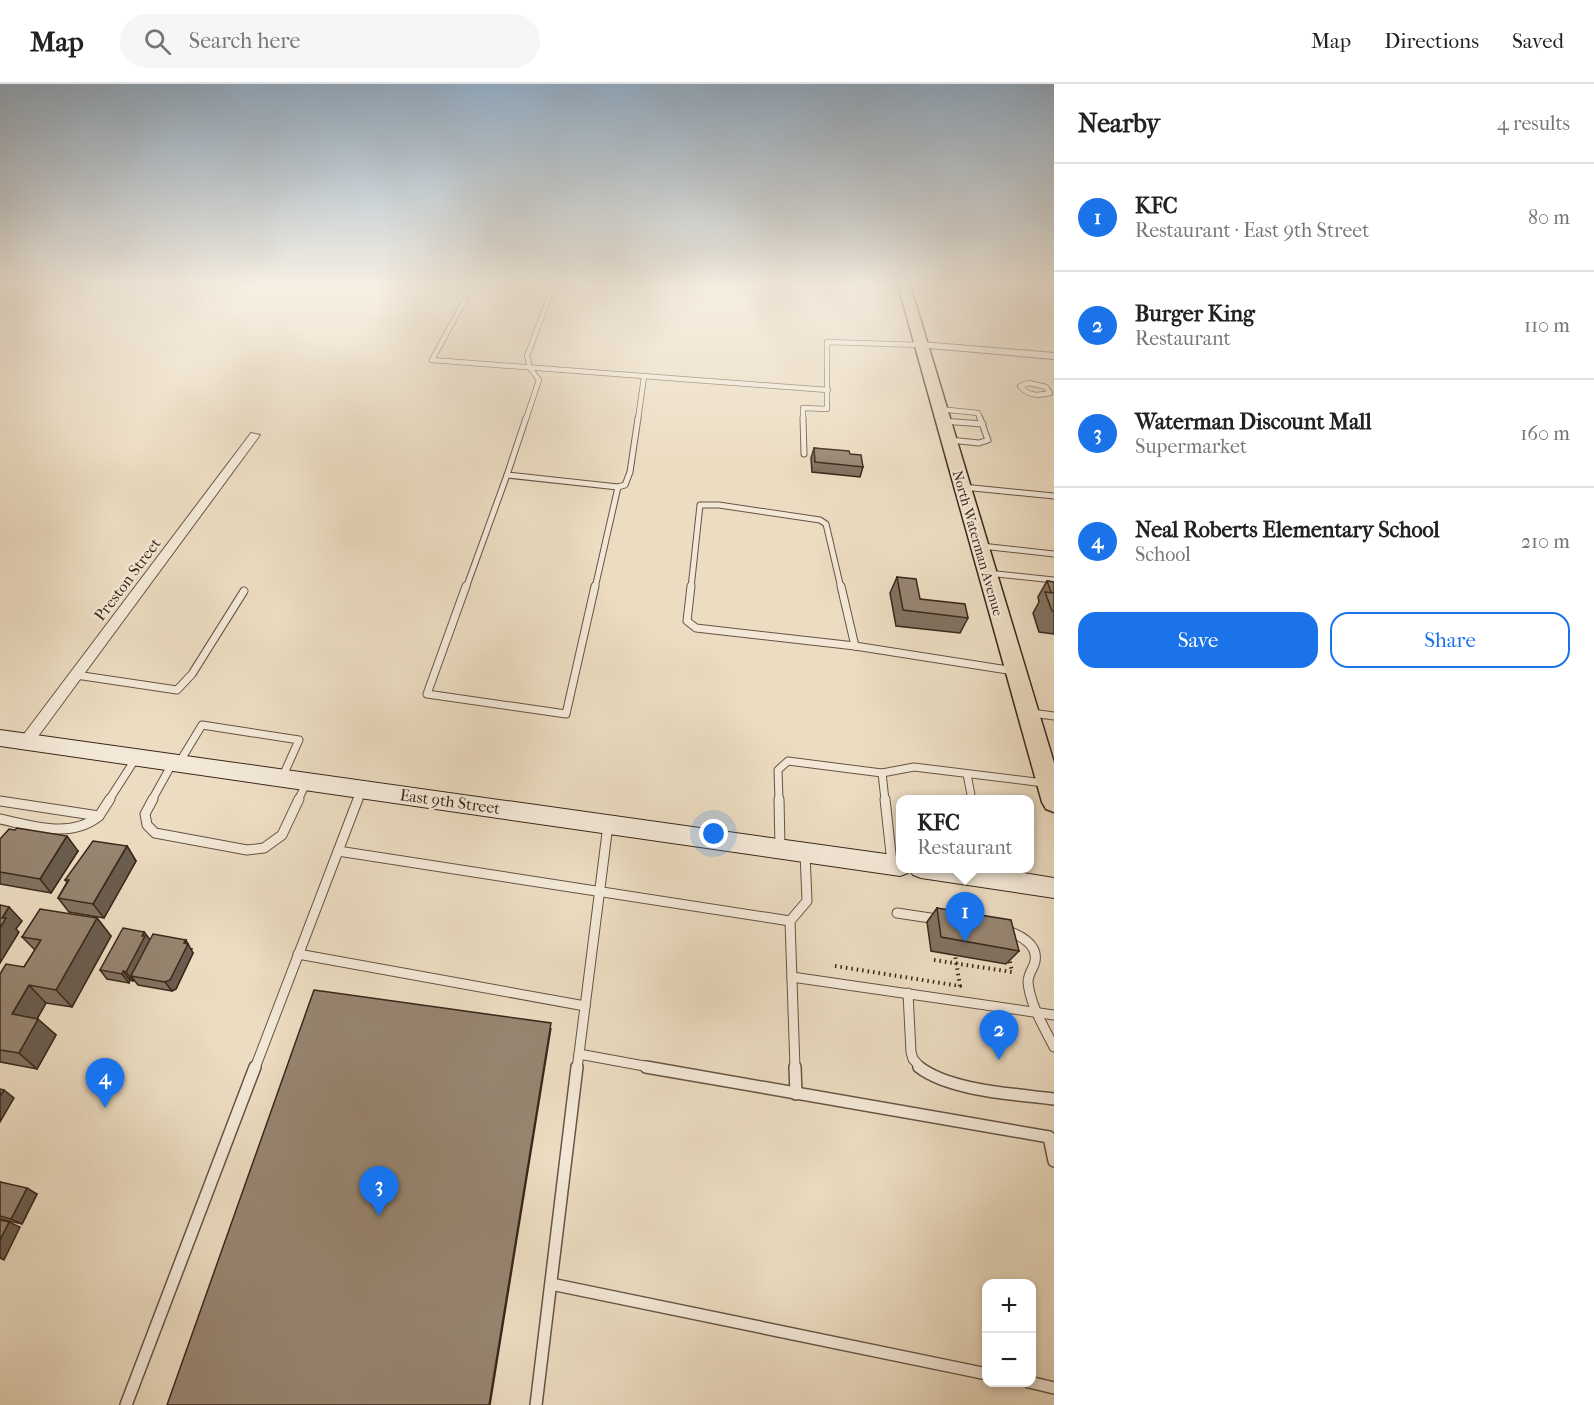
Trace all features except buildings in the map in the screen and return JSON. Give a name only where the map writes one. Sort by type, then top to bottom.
[{"type":"main road","name":"North Waterman Avenue","points":[[921,347],[1051,793]]},
{"type":"street","points":[[941,347],[1054,356]]},
{"type":"street","name":"Preston Street","points":[[26,742],[255,435]]},
{"type":"street","name":"East 9th Street","points":[[0,738],[896,865]]},
{"type":"street","points":[[988,873],[1054,888]]},
{"type":"lane","points":[[439,347],[432,360],[644,377],[668,376],[828,390]]},
{"type":"lane","points":[[531,347],[527,356],[530,368],[539,381],[427,694],[566,714],[618,487]]},
{"type":"lane","points":[[804,454],[803,408],[827,409],[827,347]]},
{"type":"lane","points":[[507,475],[618,487],[625,485],[630,472],[644,377]]},
{"type":"lane","points":[[1029,383],[1038,384],[1052,391],[1044,396],[1034,396],[1024,392],[1020,386],[1029,383]]},
{"type":"lane","points":[[941,415],[973,412],[980,416],[987,441],[948,440]]},
{"type":"lane","points":[[941,415],[983,424]]},
{"type":"lane","points":[[961,487],[1054,496]]},
{"type":"lane","points":[[855,646],[826,525],[819,520],[719,505],[700,505],[687,621],[696,628],[855,646],[981,668],[1015,671]]},
{"type":"lane","points":[[978,546],[1054,554]]},
{"type":"lane","points":[[986,572],[1054,580]]},
{"type":"lane","points":[[76,675],[177,690],[192,674],[244,591]]},
{"type":"lane","points":[[1027,712],[1054,716]]},
{"type":"lane","points":[[282,778],[299,740],[202,725],[145,814],[145,820],[151,831],[162,836],[256,850],[271,846],[282,836],[307,781]]},
{"type":"lane","points":[[0,819],[69,830],[89,825],[99,816],[136,757]]},
{"type":"lane","points":[[780,848],[778,770],[788,761],[882,772],[914,767],[967,774],[1051,793]]},
{"type":"lane","points":[[882,772],[896,865]]},
{"type":"lane","points":[[967,774],[971,795]]},
{"type":"lane","points":[[126,1405],[362,789]]},
{"type":"lane","points":[[0,801],[99,816]]},
{"type":"lane","points":[[536,1405],[608,824]]},
{"type":"lane","points":[[338,851],[790,921]]},
{"type":"lane","points":[[796,1094],[790,921],[807,902],[805,852]]},
{"type":"lane","points":[[897,913],[944,920]]},
{"type":"lane","points":[[991,927],[1020,935],[1032,946],[1036,959],[1028,979],[1036,1012],[1054,1047]]},
{"type":"lane","points":[[298,954],[585,1006]]},
{"type":"lane","points":[[792,977],[1054,1015]]},
{"type":"lane","points":[[908,993],[914,1061],[924,1071],[944,1081],[1054,1099]]},
{"type":"lane","points":[[579,1054],[796,1094],[1051,1137],[1054,1161]]},
{"type":"lane","points":[[551,1284],[982,1373]]},
{"type":"lane","points":[[1036,1384],[1054,1388]]},
{"type":"path","points":[[934,960],[1012,972],[1003,929]]},
{"type":"path","points":[[835,966],[960,986],[955,955]]},
{"type":"place","name":"KFC","points":[[965,942]]},
{"type":"place","name":"Burger King","points":[[999,1060]]},
{"type":"place","name":"Neal Roberts Elementary School","points":[[105,1108]]},
{"type":"place","name":"Waterman Discount Mall","points":[[379,1216]]}]
